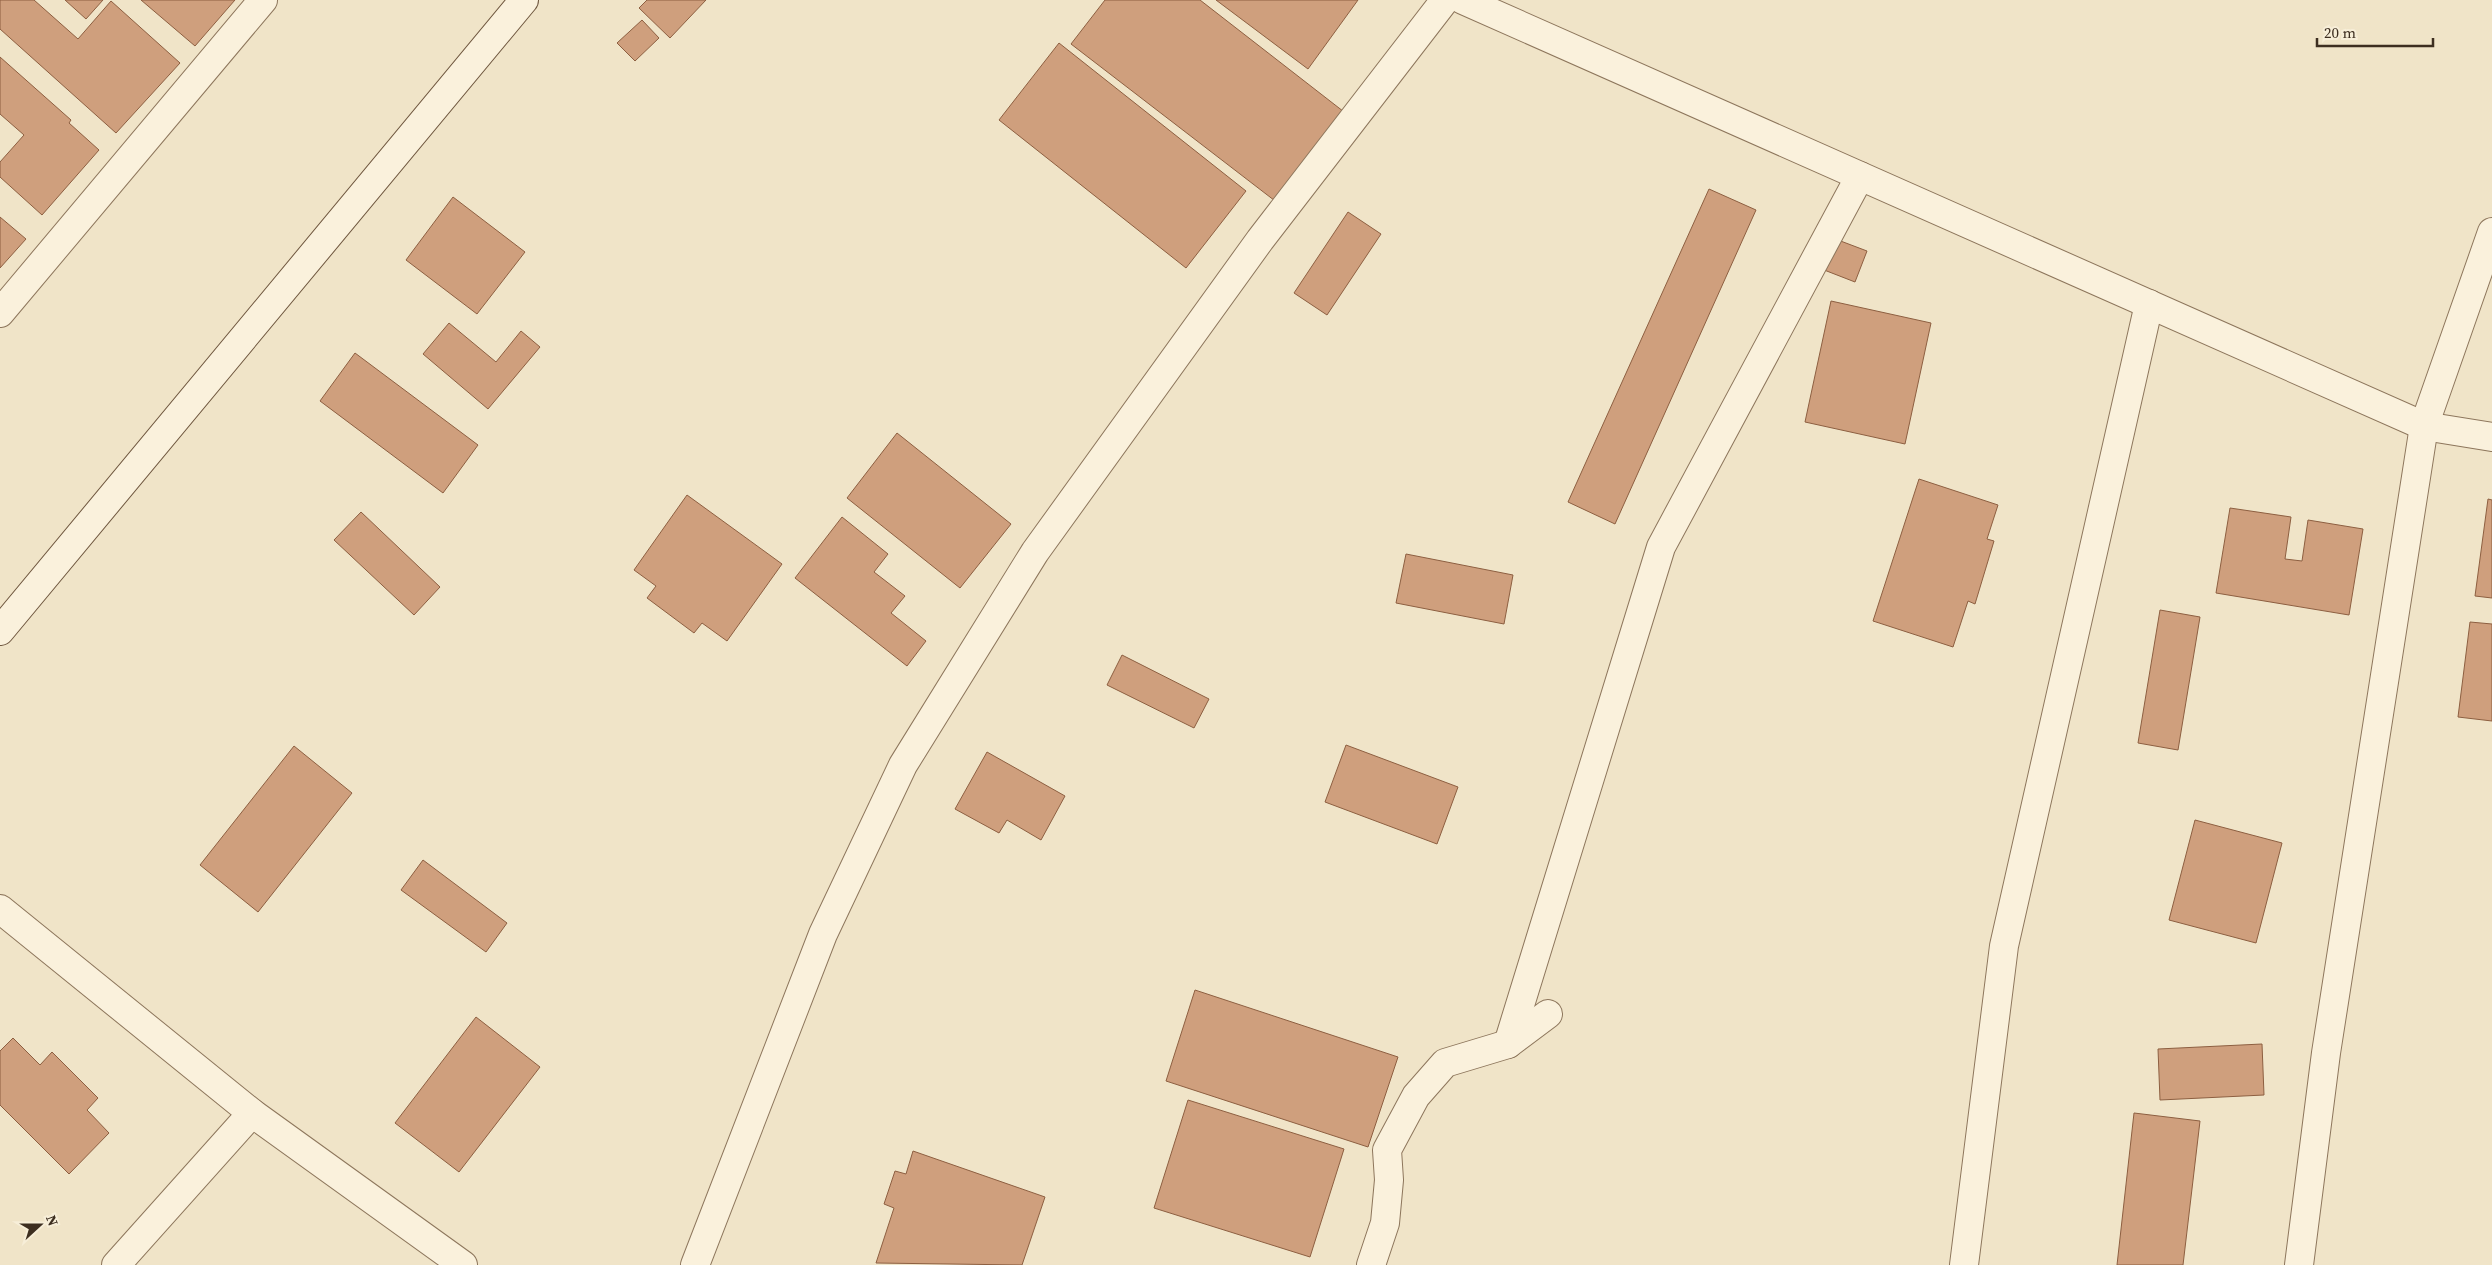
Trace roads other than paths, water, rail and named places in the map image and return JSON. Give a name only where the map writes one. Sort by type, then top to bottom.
[{"type":"street","points":[[0,313],[263,0]]},
{"type":"street","points":[[0,632],[524,0]]},
{"type":"street","points":[[695,1265],[823,934],[903,765],[1035,552],[1260,240],[1444,0]]},
{"type":"street","points":[[1463,0],[2424,426],[2492,437]]},
{"type":"street","points":[[1508,1044],[1662,547],[1860,176]]},
{"type":"street","points":[[2299,1265],[2326,1053],[2424,426],[2492,232]]},
{"type":"street","points":[[1964,1265],[2004,946],[2149,304]]},
{"type":"street","points":[[0,909],[252,1113],[463,1265]]},
{"type":"street","points":[[1371,1265],[1385,1223],[1389,1180],[1386,1150],[1416,1096],[1445,1063],[1508,1044],[1548,1014]]},
{"type":"street","points":[[116,1265],[252,1113]]}]
